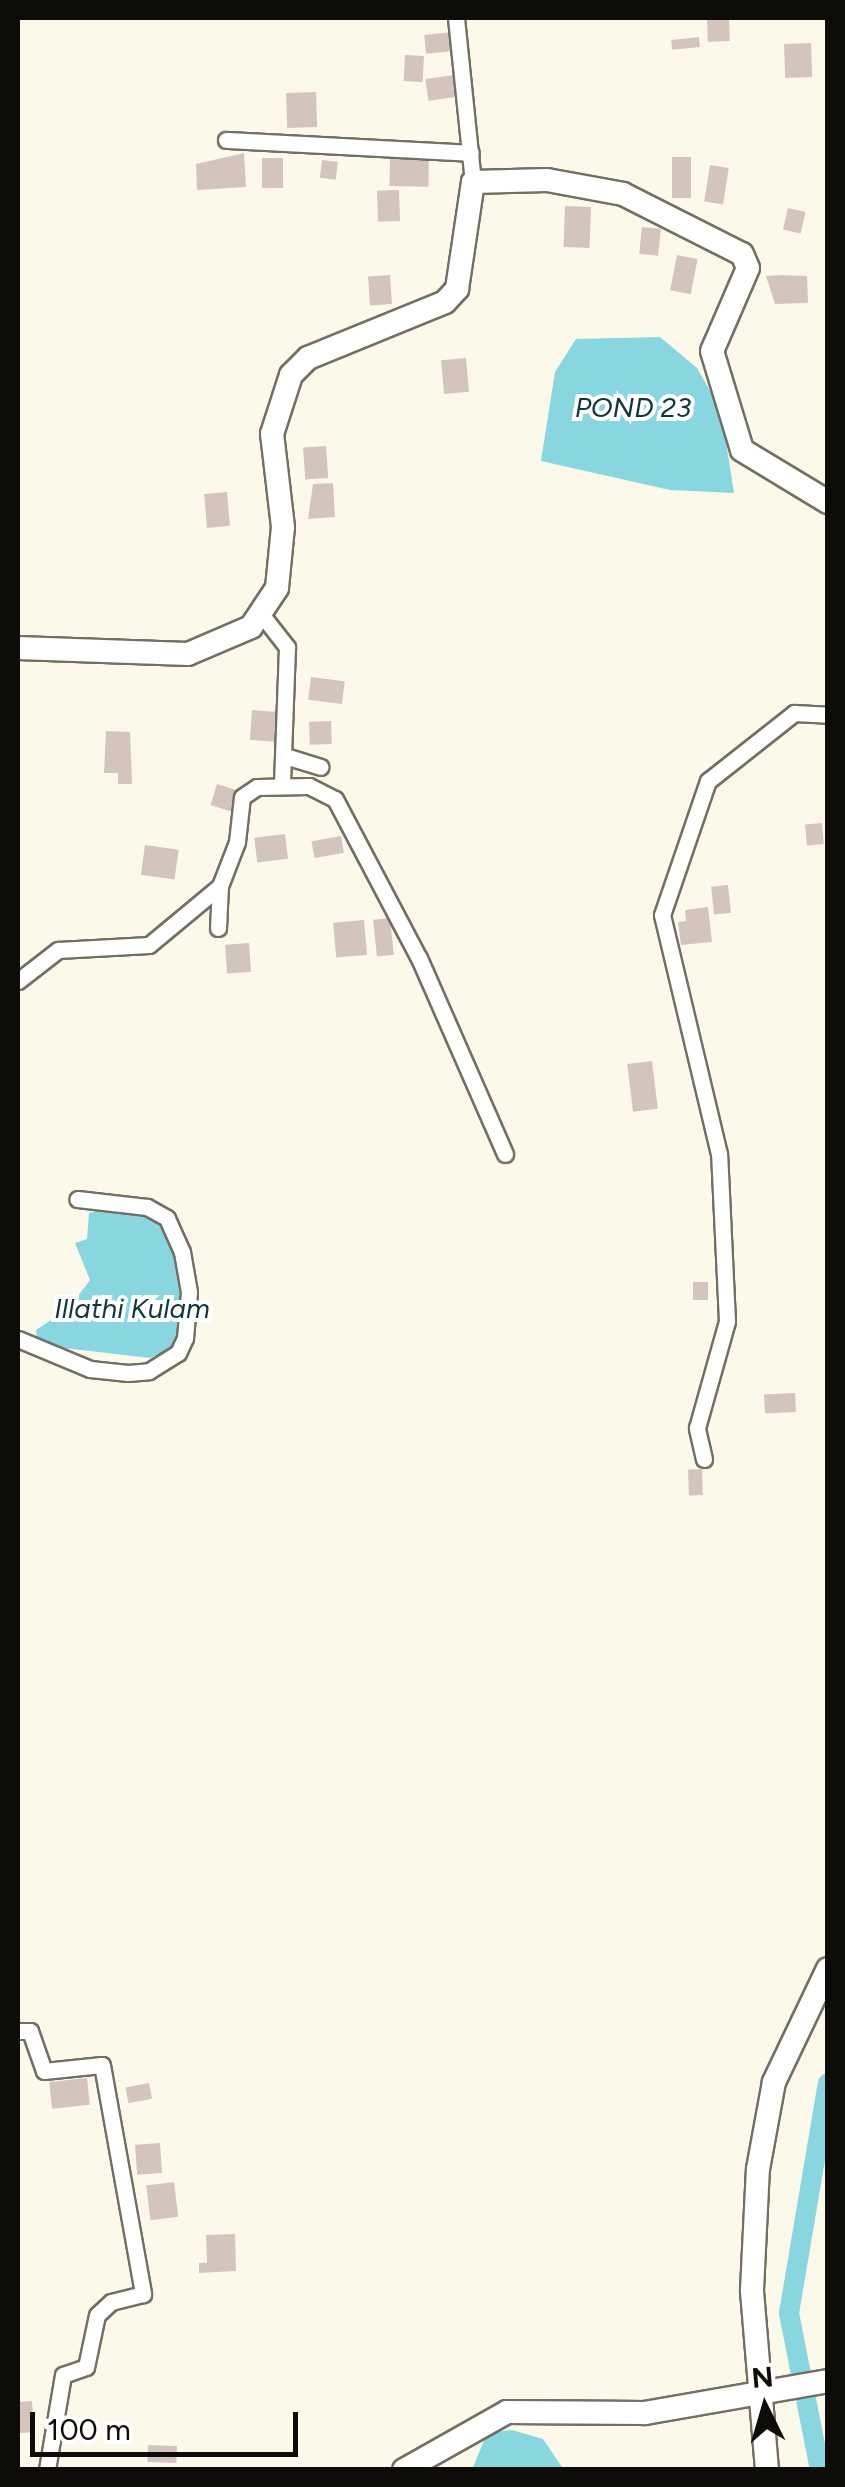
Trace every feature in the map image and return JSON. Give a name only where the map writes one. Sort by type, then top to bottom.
[{"type":"main road","points":[[18,648],[188,654],[251,627],[275,600],[283,528],[272,434],[291,375],[308,358],[446,302],[457,289],[473,182],[547,180],[623,194],[742,254],[748,268],[712,350],[742,450],[828,502]]},
{"type":"main road","points":[[768,2470],[752,2290],[758,2169],[774,2082],[828,1969]]},
{"type":"main road","points":[[404,2470],[507,2412],[645,2412],[763,2389],[828,2382]]},
{"type":"street","points":[[456,18],[473,182]]},
{"type":"street","points":[[226,140],[471,153]]},
{"type":"street","points":[[262,615],[287,647],[282,784]]},
{"type":"street","points":[[704,1459],[697,1428],[727,1321],[720,1154],[662,915],[708,781],[794,713],[828,715]]},
{"type":"street","points":[[285,756],[320,767]]},
{"type":"street","points":[[218,928],[220,886],[237,842],[242,797],[282,784],[310,786],[335,799],[419,958],[505,1154]]},
{"type":"street","points":[[18,981],[58,950],[149,945],[220,886]]},
{"type":"street","points":[[18,1340],[90,1369],[128,1373],[148,1371],[178,1353],[185,1338],[189,1292],[182,1252],[166,1218],[147,1207],[76,1199]]},
{"type":"street","points":[[18,2031],[30,2031],[44,2070],[102,2066],[143,2294],[111,2302],[97,2315],[86,2368],[63,2375],[48,2470]]},
{"type":"water","name":"POND 23","points":[[660,337],[697,368],[721,410],[734,493],[670,490],[541,461],[555,372],[576,339]]},
{"type":"water","name":"Illathi Kulam","points":[[105,1209],[163,1219],[177,1268],[184,1343],[150,1358],[38,1345],[36,1330],[69,1308],[90,1280],[75,1243],[87,1239],[89,1213]]},
{"type":"water","points":[[512,2430],[543,2439],[564,2470],[472,2470],[487,2433]]},
{"type":"building","points":[[729,18],[730,41],[708,42],[707,19]]},
{"type":"building","points":[[452,32],[454,51],[426,54],[424,35]]},
{"type":"building","points":[[699,37],[700,47],[672,50],[671,40]]},
{"type":"building","points":[[811,43],[812,77],[785,78],[784,44]]},
{"type":"building","points":[[405,55],[424,56],[423,82],[404,81]]},
{"type":"building","points":[[454,75],[457,97],[428,101],[425,79]]},
{"type":"building","points":[[316,92],[317,127],[287,128],[286,93]]},
{"type":"building","points":[[244,153],[246,187],[197,190],[196,164]]},
{"type":"building","points":[[390,156],[429,157],[428,187],[389,186]]},
{"type":"building","points":[[672,157],[691,157],[691,198],[672,198]]},
{"type":"building","points":[[262,158],[283,158],[283,188],[262,188]]},
{"type":"building","points":[[322,160],[338,162],[336,180],[320,178]]},
{"type":"building","points":[[710,165],[729,168],[723,205],[704,202]]},
{"type":"building","points":[[399,190],[400,221],[378,222],[377,191]]},
{"type":"building","points":[[565,206],[591,207],[590,248],[564,247]]},
{"type":"building","points":[[788,208],[806,212],[801,233],[783,229]]},
{"type":"building","points":[[642,227],[661,229],[658,256],[639,254]]},
{"type":"building","points":[[677,255],[698,259],[691,294],[670,290]]},
{"type":"building","points":[[390,275],[392,304],[370,305],[368,277]]},
{"type":"building","points":[[766,276],[807,276],[808,303],[775,304]]},
{"type":"building","points":[[466,358],[469,392],[444,394],[441,360]]},
{"type":"building","points":[[326,446],[328,478],[305,480],[303,448]]},
{"type":"building","points":[[333,483],[335,517],[308,519],[313,484]]},
{"type":"building","points":[[227,492],[230,526],[207,528],[204,494]]},
{"type":"building","points":[[311,677],[345,681],[342,704],[308,700]]},
{"type":"building","points":[[252,710],[279,712],[277,742],[250,740]]},
{"type":"building","points":[[331,721],[332,744],[310,745],[309,722]]},
{"type":"building","points":[[106,731],[130,732],[132,784],[118,784],[118,773],[104,773]]},
{"type":"building","points":[[217,784],[237,790],[231,811],[211,805]]},
{"type":"building","points":[[822,823],[824,844],[807,845],[805,824]]},
{"type":"building","points":[[285,834],[288,859],[257,863],[254,838]]},
{"type":"building","points":[[341,836],[344,853],[314,858],[311,841]]},
{"type":"building","points":[[145,845],[179,850],[174,879],[141,875]]},
{"type":"building","points":[[728,885],[731,913],[714,915],[711,887]]},
{"type":"building","points":[[708,907],[712,942],[681,945],[678,922],[686,921],[685,910]]},
{"type":"building","points":[[390,918],[394,955],[377,957],[373,920]]},
{"type":"building","points":[[364,920],[367,955],[336,958],[333,923]]},
{"type":"building","points":[[249,943],[251,972],[227,974],[225,945]]},
{"type":"building","points":[[652,1061],[658,1109],[633,1112],[627,1064]]},
{"type":"building","points":[[693,1282],[708,1282],[708,1300],[693,1300]]},
{"type":"building","points":[[795,1393],[796,1412],[765,1414],[764,1395]]},
{"type":"building","points":[[688,1469],[702,1469],[703,1495],[689,1495]]},
{"type":"building","points":[[87,2078],[90,2105],[52,2109],[49,2082]]},
{"type":"building","points":[[149,2083],[152,2099],[128,2103],[125,2088]]},
{"type":"building","points":[[160,2143],[162,2173],[137,2175],[135,2145]]},
{"type":"building","points":[[174,2182],[178,2217],[150,2220],[146,2185]]},
{"type":"building","points":[[235,2234],[236,2271],[199,2273],[199,2263],[207,2263],[206,2235]]},
{"type":"building","points":[[32,2401],[34,2432],[20,2433],[18,2402]]},
{"type":"building","points":[[148,2445],[177,2446],[176,2463],[147,2462]]},
{"type":"waterway","points":[[820,2470],[789,2313],[828,2083]]}]
